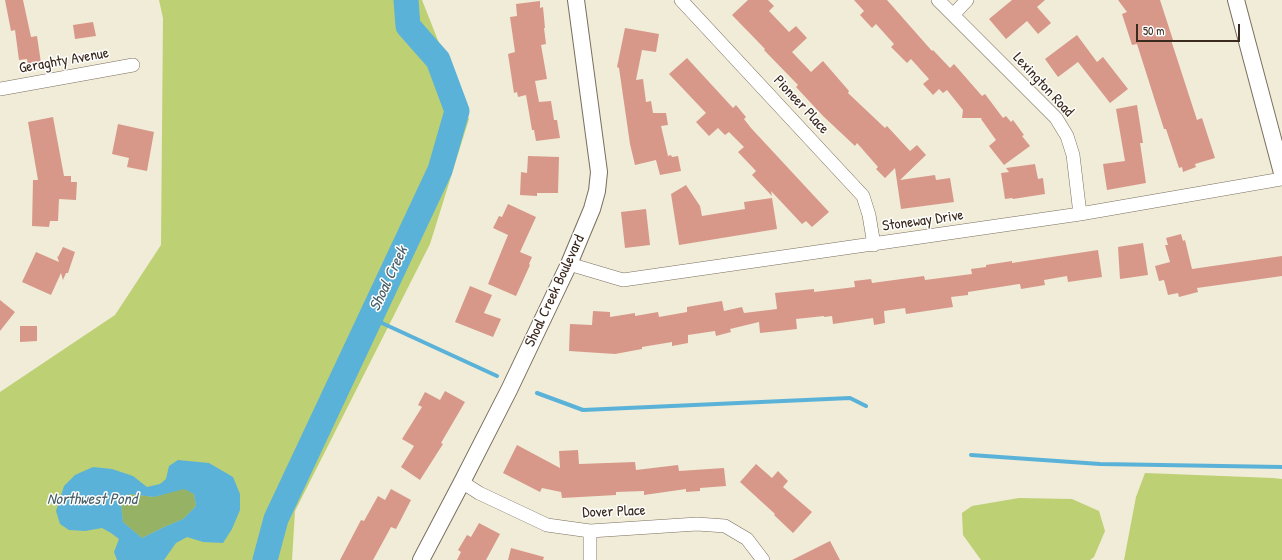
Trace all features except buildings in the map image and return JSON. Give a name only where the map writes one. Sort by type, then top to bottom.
[{"type":"street","name":"Shoal Creek Boulevard","points":[[421,560],[512,383],[569,264],[592,209],[597,191],[599,172],[576,0]]},
{"type":"street","name":"Pioneer Place","points":[[681,0],[863,196],[870,215],[874,245]]},
{"type":"street","name":"Lexington Road","points":[[938,0],[1056,118],[1067,136],[1074,155],[1080,214]]},
{"type":"street","points":[[953,15],[967,0]]},
{"type":"street","points":[[1236,0],[1282,173]]},
{"type":"street","name":"Geraghty Avenue","points":[[0,89],[133,65]]},
{"type":"street","name":"Stoneway Drive","points":[[569,264],[623,280],[874,245],[1080,214],[1282,179]]},
{"type":"street","name":"Dover Place","points":[[462,482],[479,493],[546,524],[590,531],[697,524],[725,526],[747,539],[763,560]]},
{"type":"street","points":[[590,531],[590,560]]},
{"type":"green space","points":[[159,0],[422,0],[469,119],[430,244],[295,511],[292,560],[0,560],[0,392],[115,315],[161,245],[163,18]]},
{"type":"green space","points":[[1145,473],[1282,479],[1282,560],[1124,560],[1136,497]]},
{"type":"green space","points":[[184,488],[194,494],[196,506],[183,519],[142,538],[123,522],[121,504],[130,494],[154,497]]},
{"type":"green space","points":[[1019,498],[1072,499],[1099,511],[1105,531],[1094,557],[1090,560],[981,560],[963,535],[962,513],[972,506]]},
{"type":"water","name":"Northwest Pond","points":[[178,460],[209,463],[233,477],[240,494],[240,510],[232,529],[223,543],[203,542],[187,537],[176,543],[164,560],[117,560],[114,552],[119,539],[111,533],[102,528],[85,531],[69,530],[60,524],[56,511],[64,486],[75,475],[93,467],[112,469],[133,476],[147,487],[160,484],[166,479],[169,466]],"holes":[[[184,489],[194,494],[196,506],[183,519],[142,538],[123,522],[121,504],[130,494],[154,497]]]},
{"type":"waterway","name":"Shoal Creek","points":[[265,560],[276,519],[440,170],[457,111],[438,60],[408,26],[406,0]]},
{"type":"waterway","points":[[371,318],[497,376]]},
{"type":"waterway","points":[[537,393],[583,410],[850,398],[866,406]]},
{"type":"waterway","points":[[971,455],[1100,464],[1282,467]]}]
